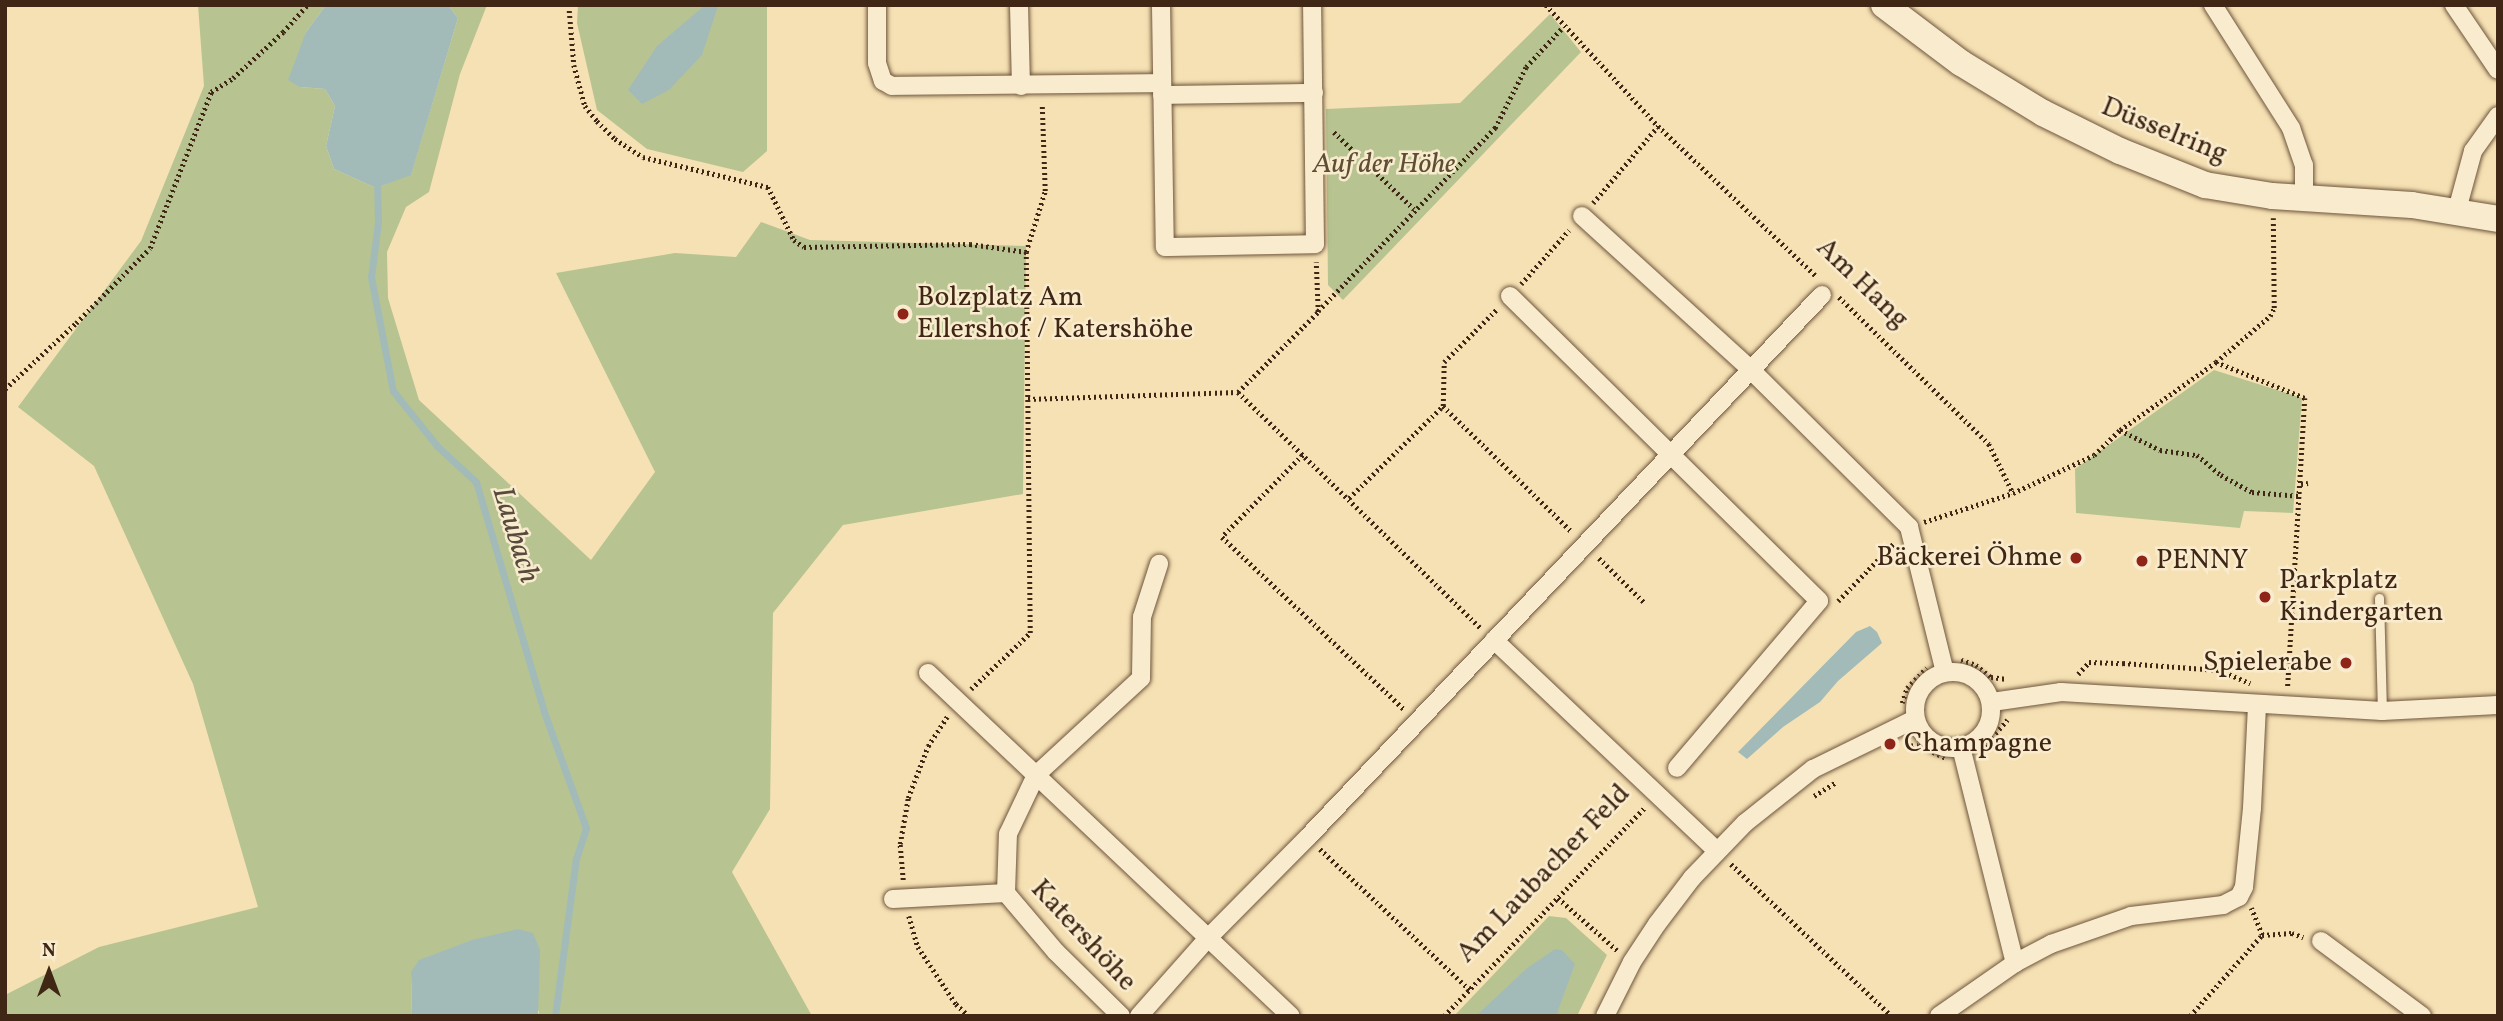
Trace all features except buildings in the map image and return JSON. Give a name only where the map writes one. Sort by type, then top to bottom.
[{"type":"street","points":[[877,5],[877,63],[883,81],[892,86],[1042,86],[1314,93]]},
{"type":"street","points":[[1020,5],[1021,86]]},
{"type":"street","points":[[1161,5],[1165,247],[1315,244],[1312,5]]},
{"type":"street","name":"Düsselring","points":[[1884,5],[1961,63],[2043,113],[2120,151],[2205,185],[2272,196],[2457,210],[2498,219]]},
{"type":"street","points":[[2213,5],[2295,136],[2304,165],[2304,198]]},
{"type":"street","points":[[2454,5],[2498,70]]},
{"type":"street","points":[[2457,210],[2473,151],[2498,116]]},
{"type":"street","points":[[1582,216],[1751,370],[1909,527],[1944,667]]},
{"type":"street","points":[[1139,1016],[1209,937],[1308,837],[1751,370],[1829,292]]},
{"type":"street","points":[[1510,296],[1669,456],[1819,601],[1677,768]]},
{"type":"street","name":"Katershöhe","points":[[1121,1016],[1056,952],[1006,892],[1008,834],[1035,775],[1141,678],[1142,617],[1159,564]]},
{"type":"street","name":"Am Laubacher Feld","points":[[1494,640],[1717,851]]},
{"type":"street","points":[[1944,667],[1966,673],[1979,681],[1992,702],[1990,723],[1976,742],[1963,752]]},
{"type":"street","points":[[1944,667],[1920,690],[1914,705],[1916,719],[1920,732],[1929,740],[1963,752]]},
{"type":"street","points":[[929,673],[1291,1016]]},
{"type":"street","points":[[1992,702],[2025,695],[2075,692],[2258,696],[2382,711],[2498,705]]},
{"type":"street","points":[[1939,1016],[2015,963],[2050,944],[2131,916],[2223,905],[2239,897],[2244,887],[2258,696]]},
{"type":"street","points":[[1605,1016],[1632,962],[1692,878],[1745,823],[1813,769],[1916,719]]},
{"type":"street","points":[[1963,752],[2015,963]]},
{"type":"street","name":"Katershöhe","points":[[898,898],[1006,892]]},
{"type":"street","points":[[2321,941],[2422,1016]]},
{"type":"lane","points":[[2379,598],[2382,711]]},
{"type":"path","points":[[5,389],[76,323],[150,248],[211,92],[233,78],[284,33],[307,5]]},
{"type":"path","points":[[569,5],[573,65],[585,106],[597,121],[615,139],[643,156],[768,187],[794,240],[804,247],[970,244],[1026,253]]},
{"type":"path","points":[[1028,399],[1238,392],[1495,128],[1526,67],[1563,27],[1546,5]]},
{"type":"path","name":"Am Hang","points":[[1563,27],[1658,125],[1989,444],[2014,493]]},
{"type":"path","points":[[969,1016],[956,1004],[918,947],[898,898],[900,844],[908,798],[928,746],[957,702],[1030,633],[1026,253],[1045,191],[1042,86]]},
{"type":"path","points":[[1315,115],[1414,209]]},
{"type":"path","points":[[1832,607],[1909,527],[2014,493],[2094,455],[2120,430],[2216,362],[2270,316],[2274,308],[2272,196]]},
{"type":"path","points":[[1315,244],[1318,312]]},
{"type":"path","points":[[2216,362],[2305,398],[2288,688]]},
{"type":"path","points":[[1238,392],[1494,640]]},
{"type":"path","points":[[1443,406],[1644,602]]},
{"type":"path","points":[[2120,430],[2160,450],[2197,455],[2221,475],[2252,492],[2300,496]]},
{"type":"path","points":[[1303,455],[1222,537],[1417,722]]},
{"type":"path","points":[[2301,484],[2308,483]]},
{"type":"path","points":[[1894,709],[1903,702],[1916,677],[1961,660],[1976,665],[1992,677],[2015,679]]},
{"type":"path","points":[[2068,676],[2076,676],[2089,662],[2219,670],[2258,696]]},
{"type":"path","points":[[2278,687],[2301,688]]},
{"type":"path","points":[[1896,751],[1917,745],[1941,758],[1963,752],[1987,745],[2008,719]]},
{"type":"path","points":[[1806,801],[1838,780]]},
{"type":"path","name":"Am Laubacher Feld","points":[[1444,1016],[1657,795]]},
{"type":"path","name":"Am Laubacher Feld","points":[[1308,837],[1470,990]]},
{"type":"path","points":[[1717,851],[1892,1016]]},
{"type":"path","points":[[1724,873],[1741,855]]},
{"type":"path","points":[[2239,897],[2255,911],[2256,927],[2262,935]]},
{"type":"path","points":[[1558,898],[1632,962]]},
{"type":"path","points":[[2190,1016],[2262,935],[2292,933]]},
{"type":"path","points":[[1611,961],[1625,939]]},
{"type":"green space","points":[[198,5],[326,5],[306,32],[300,87],[325,89],[335,106],[326,146],[334,169],[376,188],[411,174],[458,18],[448,5],[487,5],[460,74],[429,192],[406,207],[387,252],[388,298],[419,400],[591,560],[655,472],[556,273],[675,253],[736,257],[761,222],[810,240],[1026,246],[1023,494],[843,525],[773,613],[770,809],[732,872],[812,1016],[538,1016],[539,1011],[411,972],[412,1016],[5,1016],[5,995],[99,947],[258,907],[193,684],[94,466],[18,407],[141,241],[204,86]]},
{"type":"green space","points":[[578,5],[767,5],[767,151],[743,172],[647,149],[597,110],[577,23]]},
{"type":"green space","name":"Auf der Höhe","points":[[1550,14],[1581,52],[1343,300],[1328,285],[1326,109],[1460,103]]},
{"type":"green space","points":[[2214,370],[2302,398],[2293,513],[2244,511],[2240,528],[2076,513],[2075,469]]},
{"type":"green space","points":[[1549,916],[1566,918],[1607,955],[1577,1016],[1454,1016]]},
{"type":"water","points":[[326,5],[448,5],[458,18],[411,175],[376,188],[334,169],[326,146],[335,106],[325,89],[300,87],[288,80],[306,32]]},
{"type":"water","points":[[705,5],[718,6],[702,55],[669,90],[642,104],[628,90],[657,46]]},
{"type":"water","points":[[1870,626],[1877,632],[1882,643],[1838,681],[1820,702],[1783,727],[1747,759],[1738,752],[1856,632]]},
{"type":"water","points":[[518,929],[533,933],[540,950],[538,1016],[412,1016],[411,972],[419,960],[472,940]]},
{"type":"water","points":[[1555,949],[1562,950],[1575,964],[1556,1016],[1476,1016],[1526,969]]},
{"type":"waterway","name":"Laubach","points":[[377,178],[378,222],[371,277],[393,391],[437,446],[476,482],[544,712],[586,828],[576,858],[555,1016]]},
{"type":"place","name":"Bolzplatz Am Ellershof / Katershöhe","points":[[903,314]]},
{"type":"place","name":"Bäckerei Öhme","points":[[2076,558]]},
{"type":"place","name":"PENNY","points":[[2142,561]]},
{"type":"place","name":"Parkplatz Kindergarten","points":[[2265,597]]},
{"type":"place","name":"Spielerabe","points":[[2346,663]]},
{"type":"place","name":"Champagne","points":[[1890,744]]}]
